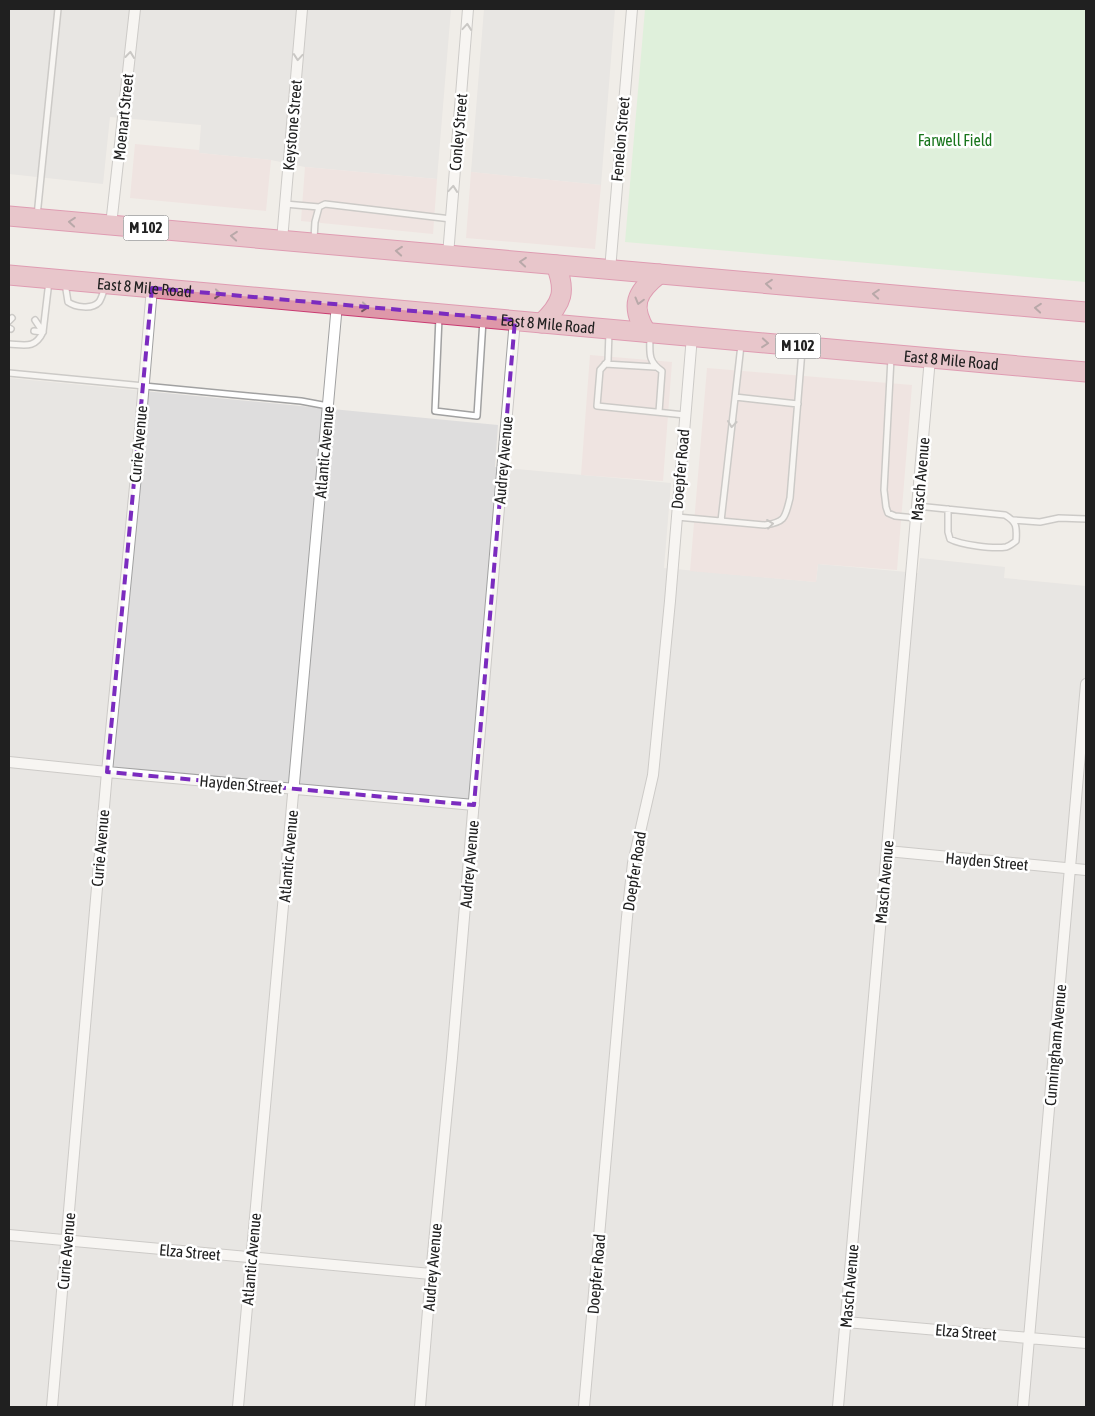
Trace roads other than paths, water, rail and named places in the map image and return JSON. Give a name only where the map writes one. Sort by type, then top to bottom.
[{"type":"highway","name":"M 102","points":[[9,216],[1086,312]]},
{"type":"highway","points":[[542,323],[552,314],[562,294],[562,285],[556,265]]},
{"type":"highway","points":[[648,332],[639,321],[636,306],[642,290],[648,282],[659,274]]},
{"type":"highway","name":"East 8 Mile Road","points":[[9,276],[1086,372]]},
{"type":"street","name":"Moenart Street","points":[[111,225],[135,9]]},
{"type":"street","name":"Keystone Street","points":[[282,240],[302,9]]},
{"type":"street","name":"Conley Street","points":[[448,255],[468,9]]},
{"type":"street","name":"Fenelon Street","points":[[610,270],[632,9]]},
{"type":"street","name":"Curie Avenue","points":[[52,1407],[106,772],[152,288]]},
{"type":"street","name":"Atlantic Avenue","points":[[238,1407],[337,304]]},
{"type":"street","name":"Audrey Avenue","points":[[420,1407],[430,1274],[452,1058],[515,320]]},
{"type":"street","name":"Doepfer Road","points":[[584,1407],[629,899],[633,863],[652,775],[692,336]]},
{"type":"street","name":"Masch Avenue","points":[[838,1407],[930,358]]},
{"type":"street","name":"Cunningham Avenue","points":[[1023,1407],[1086,684]]},
{"type":"street","name":"Hayden Street","points":[[9,762],[474,805]]},
{"type":"street","name":"Hayden Street","points":[[887,851],[1086,870]]},
{"type":"street","name":"Elza Street","points":[[9,1235],[430,1274]]},
{"type":"street","name":"Elza Street","points":[[846,1322],[1086,1343]]},
{"type":"lane","points":[[37,219],[58,9]]},
{"type":"lane","points":[[285,204],[318,207],[325,204],[451,219]]},
{"type":"lane","points":[[313,243],[318,207]]},
{"type":"lane","points":[[9,344],[26,346],[40,340],[57,280]]},
{"type":"lane","points":[[439,313],[435,411],[477,416],[484,317]]},
{"type":"lane","points":[[35,320],[43,332]]},
{"type":"lane","points":[[609,329],[608,361],[600,370],[597,406],[685,415]]},
{"type":"lane","points":[[34,331],[43,332]]},
{"type":"lane","points":[[648,332],[650,358],[655,367]]},
{"type":"lane","points":[[722,521],[741,341]]},
{"type":"lane","points":[[676,517],[765,525],[777,524],[783,520],[790,498],[803,346]]},
{"type":"lane","points":[[892,354],[884,499],[888,513],[895,516],[916,518]]},
{"type":"lane","points":[[606,364],[655,367],[662,371],[659,412]]},
{"type":"lane","points":[[9,373],[301,401],[328,406]]},
{"type":"lane","points":[[735,397],[798,404]]},
{"type":"lane","points":[[917,506],[1005,515],[1013,520],[1040,522],[1059,518],[1086,519]]},
{"type":"lane","points":[[948,509],[948,532],[950,538],[957,543],[996,547],[1008,546],[1016,541],[1017,529],[1013,520]]},
{"type":"park label","name":"Farwell Field","points":[[955,140]]}]
